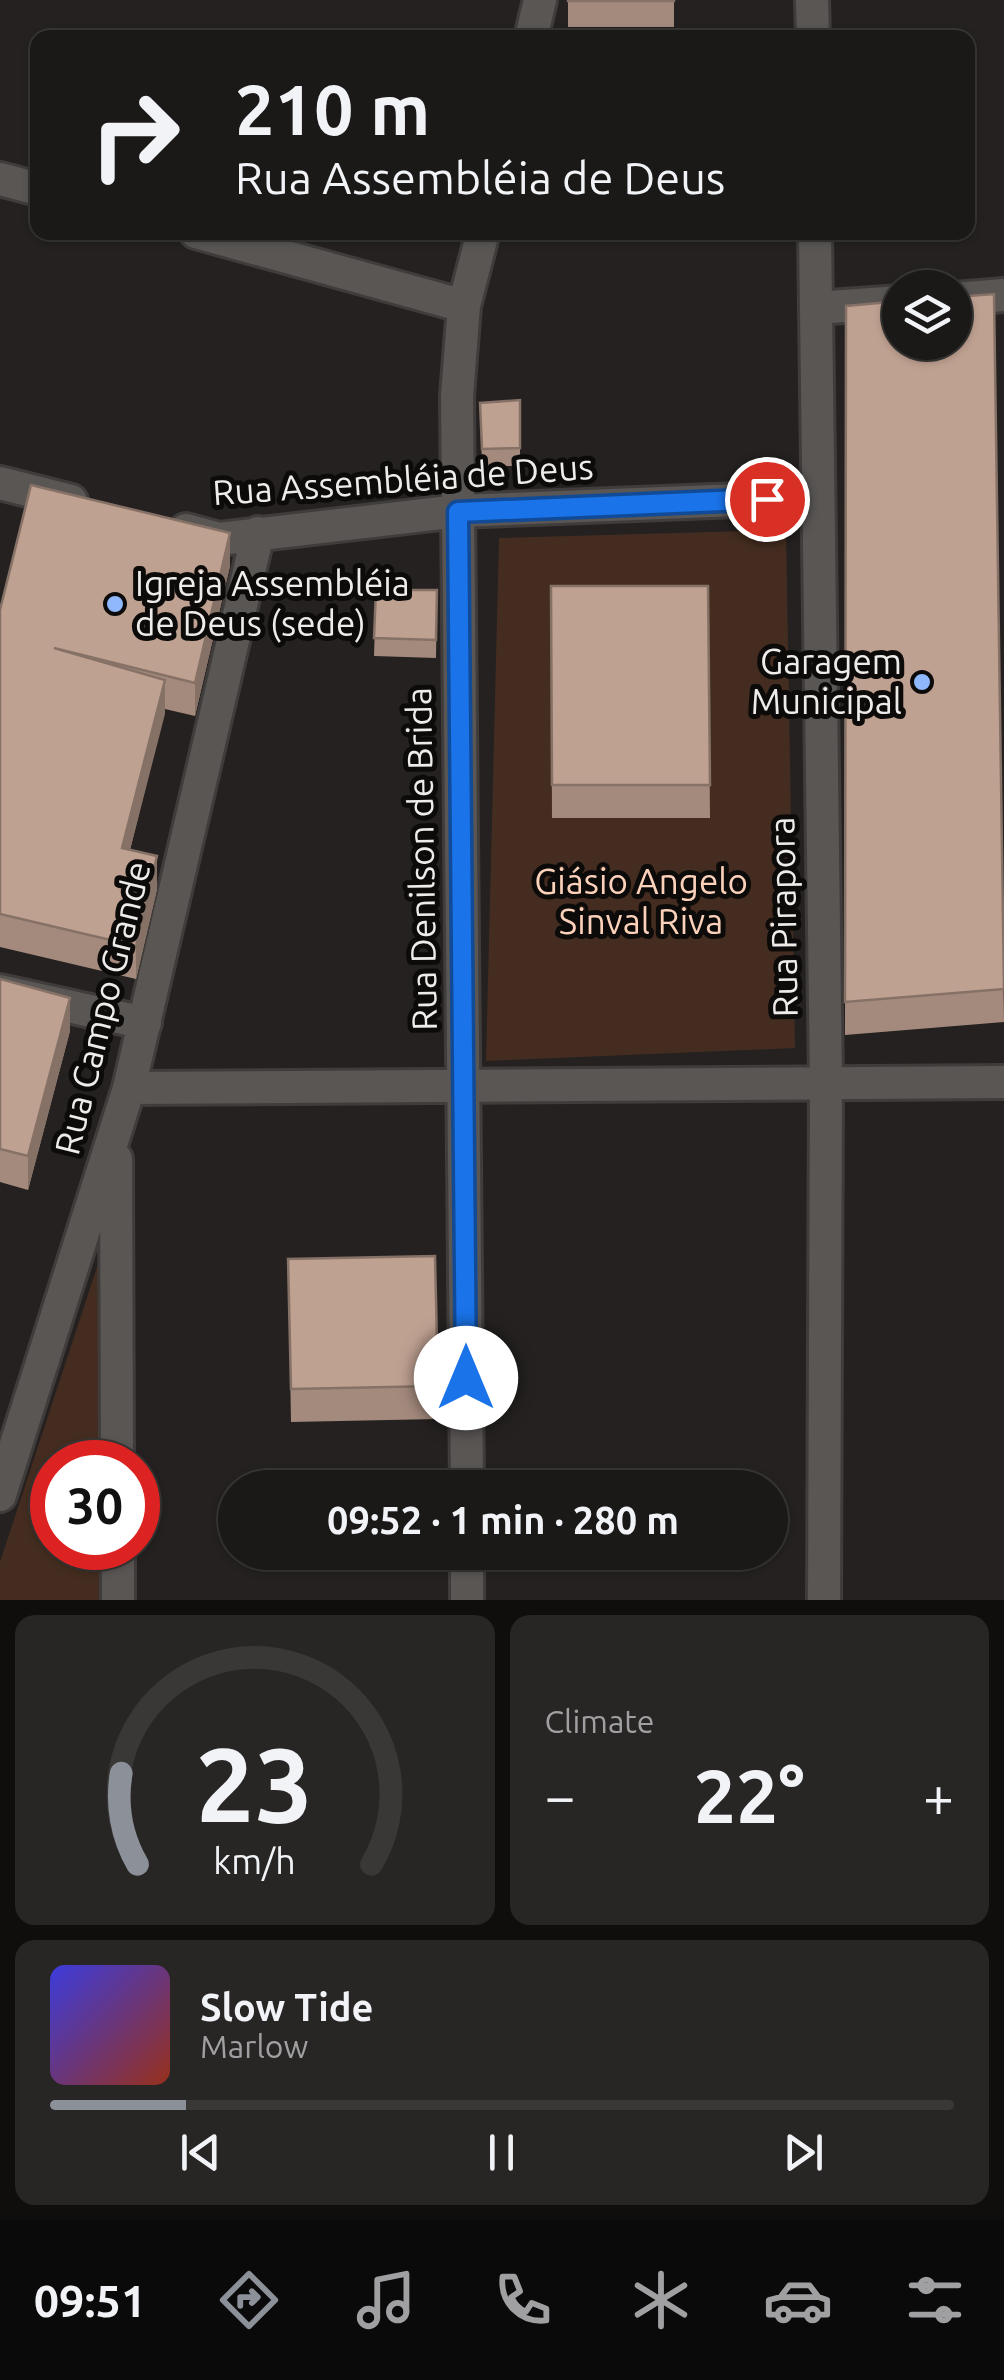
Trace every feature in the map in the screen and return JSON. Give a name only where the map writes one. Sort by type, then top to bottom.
[{"type":"street","points":[[533,30],[539,0]]},
{"type":"street","points":[[812,0],[813,30]]},
{"type":"street","points":[[0,178],[30,187]]},
{"type":"street","points":[[225,240],[464,306]]},
{"type":"street","name":"Rua Denilson de Brida","points":[[466,1470],[457,396],[464,306],[480,240]]},
{"type":"street","name":"Rua Pirapora","points":[[815,240],[826,1084],[824,1600]]},
{"type":"street","points":[[972,297],[1004,296]]},
{"type":"street","points":[[816,308],[882,303]]},
{"type":"street","points":[[0,483],[110,511]]},
{"type":"street","name":"Rua Assembléia de Deus","points":[[164,525],[220,539],[458,512],[818,497]]},
{"type":"street","name":"Rua Campo Grande","points":[[0,1496],[129,1088],[258,534]]},
{"type":"street","points":[[0,991],[144,1023]]},
{"type":"street","points":[[129,1088],[1004,1082]]},
{"type":"street","points":[[116,1130],[117,1440]]},
{"type":"street","points":[[118,1570],[118,1600]]},
{"type":"street","points":[[467,1570],[467,1600]]},
{"type":"green space","name":"Giásio Angelo Sinval Riva","points":[[786,530],[795,1048],[486,1061],[499,538]]},
{"type":"green space","points":[[101,1255],[101,1440],[40,1440]]},
{"type":"green space","points":[[30,1471],[30,1570],[102,1570],[102,1600],[0,1600],[0,1562]]},
{"type":"building","points":[[674,0],[674,1],[568,1]]},
{"type":"building","name":"Garagem Municipal","points":[[994,294],[1004,989],[845,1002],[846,306],[882,303],[882,360],[972,360],[972,296]]},
{"type":"building","points":[[520,400],[520,448],[482,449],[480,403]]},
{"type":"building","points":[[31,485],[230,533],[195,683],[54,648],[165,680],[122,848],[157,856],[136,946],[0,914],[0,610]]},
{"type":"building","points":[[551,586],[708,586],[710,785],[552,785]]},
{"type":"building","points":[[376,590],[437,590],[436,640],[374,638]]},
{"type":"building","points":[[0,979],[70,998],[28,1156],[0,1149]]},
{"type":"building","points":[[435,1256],[438,1386],[291,1389],[288,1259]]},
{"type":"place","name":"Igreja Assembléia de Deus (sede)","points":[[115,604]]},
{"type":"place","name":"Garagem Municipal","points":[[922,682]]},
{"type":"route","points":[[466,1378],[458,512],[767,499]]}]
